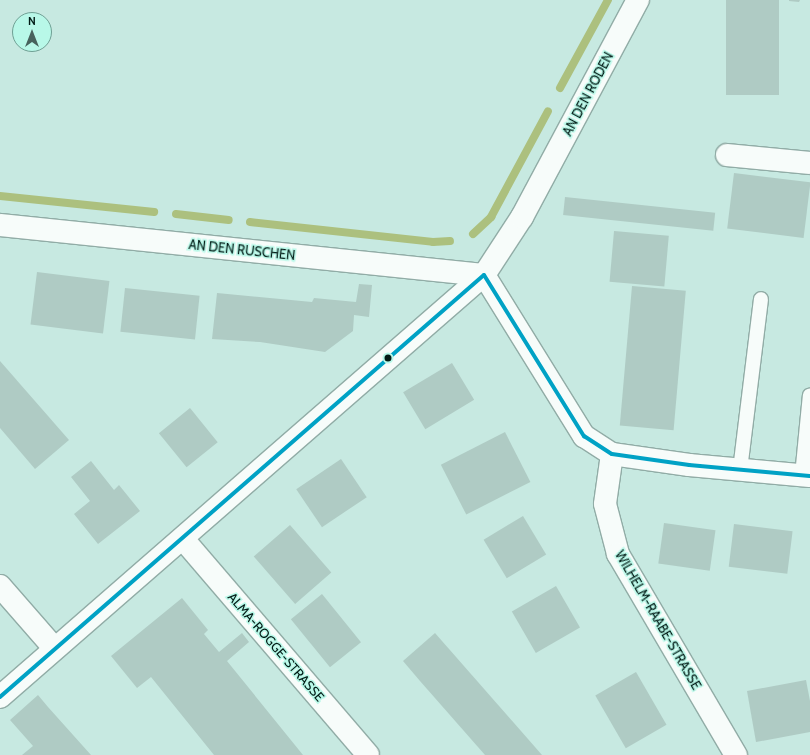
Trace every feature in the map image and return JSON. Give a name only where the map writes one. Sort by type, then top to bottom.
[{"type":"street","name":"AN DEN RODEN","points":[[0,697],[54,648],[183,539],[484,275],[522,217],[638,0]]},
{"type":"street","points":[[727,156],[810,163]]},
{"type":"street","name":"AN DEN RUSCHEN","points":[[0,225],[484,275]]},
{"type":"street","points":[[484,275],[584,436],[612,454],[740,470],[806,476]]},
{"type":"street","name":"WILHELM-RAABE-STRASSE","points":[[612,454],[605,504],[618,554],[736,755]]},
{"type":"street","name":"ALMA-ROGGE-STRASSE","points":[[183,539],[368,755]]},
{"type":"street","points":[[0,586],[54,648]]},
{"type":"lane","points":[[740,470],[761,299]]},
{"type":"lane","points":[[806,476],[810,395]]},
{"type":"building","points":[[726,0],[779,0],[779,95],[726,95]]},
{"type":"building","points":[[789,0],[800,0],[799,2]]},
{"type":"building","points":[[734,173],[810,182],[804,238],[727,229]]},
{"type":"building","points":[[565,197],[715,213],[713,231],[563,215]]},
{"type":"building","points":[[614,231],[669,236],[664,287],[610,282]]},
{"type":"building","points":[[37,272],[109,281],[103,334],[31,325]]},
{"type":"building","points":[[359,284],[372,285],[369,317],[354,315],[353,331],[325,352],[260,342],[212,339],[217,293],[312,302],[314,298],[356,302]]},
{"type":"building","points":[[632,286],[686,291],[674,430],[620,425]]},
{"type":"building","points":[[125,288],[200,296],[195,340],[120,332]]},
{"type":"building","points":[[0,361],[69,440],[35,469],[0,428]]},
{"type":"building","points":[[452,363],[474,400],[425,429],[403,392]]},
{"type":"building","points":[[190,408],[218,442],[187,467],[159,433]]},
{"type":"building","points":[[505,432],[530,482],[466,515],[441,465]]},
{"type":"building","points":[[341,459],[367,497],[322,527],[296,489]]},
{"type":"building","points":[[91,461],[114,490],[119,485],[140,511],[98,544],[74,514],[90,501],[71,477]]},
{"type":"building","points":[[523,516],[546,555],[507,578],[484,540]]},
{"type":"building","points":[[664,523],[715,530],[710,571],[658,564]]},
{"type":"building","points":[[734,524],[793,531],[787,574],[729,567]]},
{"type":"building","points":[[290,525],[331,573],[295,604],[254,556]]},
{"type":"building","points":[[556,586],[580,628],[536,653],[512,612]]},
{"type":"building","points":[[322,594],[361,642],[330,667],[291,619]]},
{"type":"building","points":[[182,598],[208,630],[204,634],[219,652],[242,633],[249,642],[227,661],[303,755],[214,755],[151,677],[137,688],[111,656]]},
{"type":"building","points":[[435,633],[542,755],[485,755],[420,681],[403,661]]},
{"type":"building","points":[[636,672],[666,725],[626,748],[595,696]]},
{"type":"building","points":[[806,680],[810,701],[810,732],[756,742],[747,691]]},
{"type":"building","points":[[38,695],[91,755],[22,755],[33,746],[10,720]]},
{"type":"waterway","points":[[560,88],[608,0]]},
{"type":"waterway","points":[[473,234],[491,217],[548,111]]},
{"type":"waterway","points":[[0,196],[154,212]]},
{"type":"waterway","points":[[176,214],[229,220]]},
{"type":"waterway","points":[[250,222],[433,242],[450,241]]},
{"type":"transit line","points":[[484,275],[584,436],[612,454],[689,465],[810,476]]},
{"type":"transit line","points":[[0,697],[484,275]]}]
